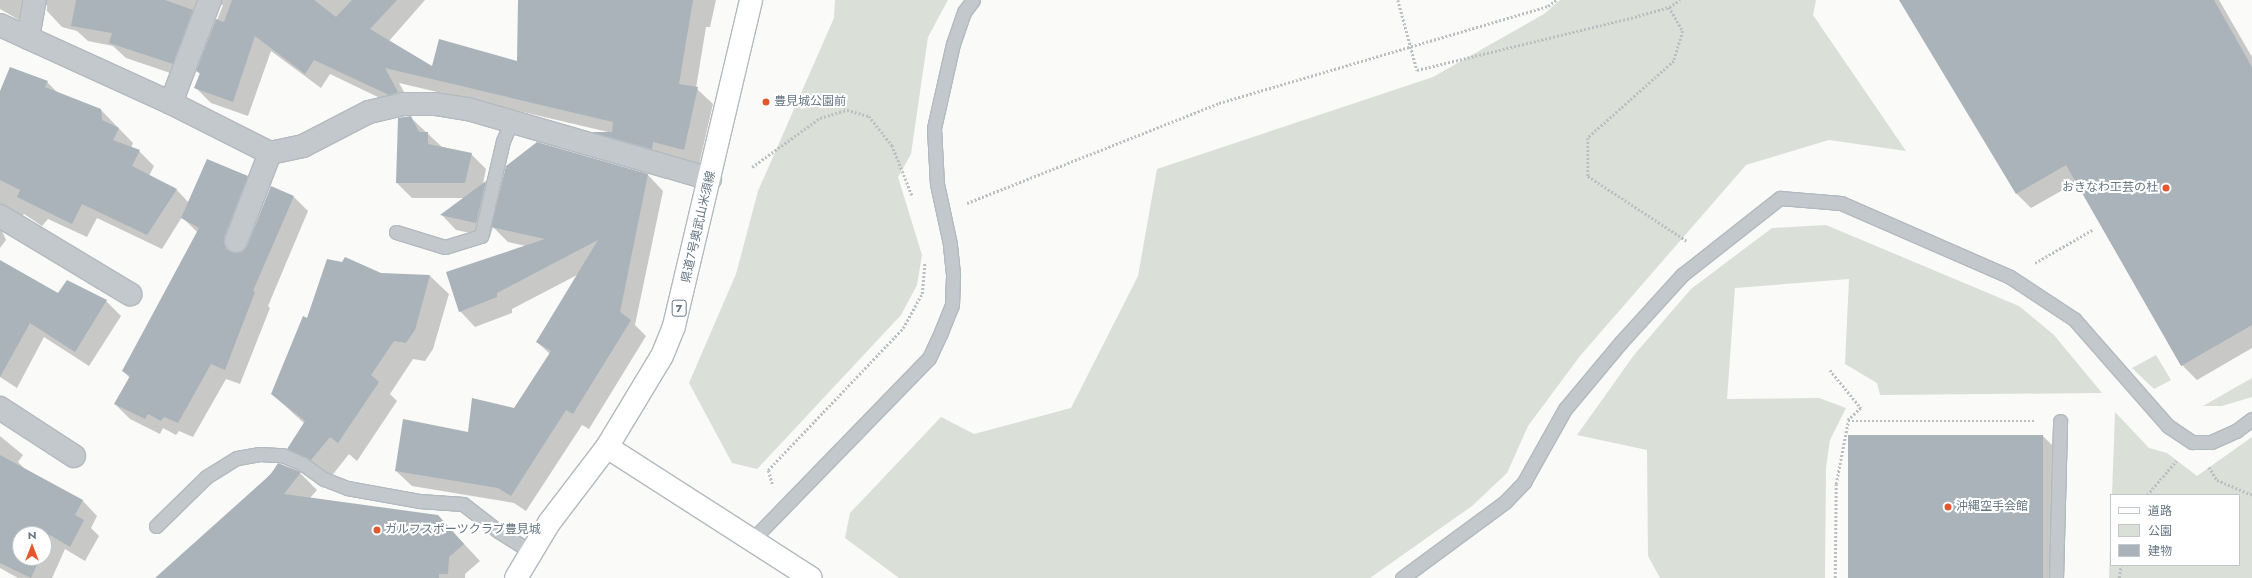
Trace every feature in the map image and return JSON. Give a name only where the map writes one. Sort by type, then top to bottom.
[{"type":"main road","name":"県道7号奥武山米須線","points":[[516,578],[550,523],[607,447],[662,356],[674,326],[710,179],[751,0]]},
{"type":"main road","points":[[607,447],[811,578]]},
{"type":"street","points":[[28,38],[34,0]]},
{"type":"street","points":[[171,103],[210,0]]},
{"type":"street","points":[[0,25],[171,103],[270,153],[303,146],[369,112],[404,104],[435,104],[461,108],[710,179]]},
{"type":"street","points":[[236,241],[270,153]]},
{"type":"street","points":[[0,216],[130,294]]},
{"type":"street","points":[[0,408],[74,456]]},
{"type":"lane","points":[[752,540],[929,358],[952,305],[952,267],[934,160],[934,128],[953,44],[964,12],[973,0]]},
{"type":"lane","points":[[396,232],[445,247],[481,236],[503,141],[510,122]]},
{"type":"lane","points":[[1402,578],[1505,502],[1524,482],[1565,409],[1656,303],[1682,275],[1780,198],[1841,203],[2010,277],[2074,319],[2168,426],[2192,442],[2211,442],[2236,431],[2252,419]]},
{"type":"lane","points":[[2056,578],[2060,421]]},
{"type":"lane","points":[[156,526],[206,477],[237,458],[267,454],[282,455],[303,464],[324,479],[347,488],[419,501],[463,504],[498,531],[532,552]]},
{"type":"path","points":[[1398,0],[1412,46],[1417,70],[1669,7],[1680,0]]},
{"type":"path","points":[[752,167],[820,118],[847,110],[869,116],[892,145],[919,212],[964,204],[1218,103],[1548,6],[1556,0]]},
{"type":"path","points":[[1669,7],[1683,31],[1674,61],[1588,138],[1588,176],[1708,254]]},
{"type":"path","points":[[2010,277],[2092,230]]},
{"type":"path","points":[[768,490],[772,485],[768,470],[903,328],[922,294],[926,259]]},
{"type":"path","points":[[1830,370],[1861,408],[1848,421],[1836,484],[1835,578]]},
{"type":"path","points":[[1848,421],[2060,421]]},
{"type":"path","points":[[2148,494],[2192,442],[2218,480],[2252,495]]},
{"type":"path","points":[[2119,578],[2121,566]]},
{"type":"green space","points":[[835,0],[948,0],[928,37],[911,154],[898,177],[922,255],[917,285],[901,315],[757,469],[732,463],[689,383],[736,274],[758,191],[834,18]]},
{"type":"green space","points":[[1560,0],[1816,0],[1813,15],[1906,151],[1829,140],[1746,165],[1580,356],[1528,426],[1507,473],[1472,506],[1370,578],[899,578],[845,538],[850,513],[941,417],[974,434],[1071,408],[1138,276],[1157,169],[1433,77],[1544,14]]},
{"type":"green space","points":[[1826,225],[2019,306],[2054,335],[2102,393],[1880,395],[1877,383],[1845,364],[1849,279],[1735,288],[1727,399],[1819,398],[1846,408],[1830,440],[1826,467],[1825,578],[1660,578],[1648,556],[1647,450],[1577,435],[1634,355],[1691,289],[1772,228]]},
{"type":"green space","points":[[2156,355],[2171,380],[2154,389],[2132,368]]},
{"type":"green space","points":[[2252,378],[2252,397],[2222,406],[2203,406]]},
{"type":"green space","points":[[2115,412],[2149,448],[2167,453],[2197,476],[2252,437],[2252,578],[2109,578],[2110,548],[2110,566],[2240,566],[2240,494],[2112,494]]},
{"type":"building","points":[[76,0],[165,0],[193,10],[173,64],[109,43],[112,33],[71,26]]},
{"type":"building","points":[[232,0],[314,0],[336,17],[352,0],[397,0],[370,29],[432,66],[439,39],[517,61],[518,0],[693,0],[679,84],[698,87],[684,150],[653,142],[652,149],[591,132],[612,132],[613,122],[385,68],[398,92],[389,95],[314,60],[305,74],[255,36],[233,102],[194,88],[200,73],[196,71],[216,19],[224,22]]},
{"type":"building","name":"おきなわ工芸の杜","points":[[1899,0],[2214,0],[2252,67],[2252,325],[2181,366],[2066,165],[2016,194]]},
{"type":"building","points":[[10,67],[48,81],[45,87],[101,109],[102,120],[119,128],[113,140],[140,150],[132,166],[177,189],[147,235],[82,204],[72,224],[17,197],[20,190],[0,180],[0,91]]},
{"type":"building","points":[[411,116],[419,132],[428,132],[428,144],[472,153],[465,183],[396,183],[398,118]]},
{"type":"building","points":[[537,142],[648,174],[620,312],[631,320],[573,414],[566,410],[511,496],[498,488],[395,471],[403,419],[468,432],[472,398],[514,408],[551,351],[536,342],[598,240],[497,293],[497,297],[459,312],[446,272],[545,239],[491,227],[506,166]]},
{"type":"building","points":[[207,159],[248,176],[224,237],[226,249],[231,252],[238,253],[247,246],[271,186],[294,196],[253,291],[255,292],[225,370],[211,364],[178,423],[164,417],[161,421],[148,414],[145,419],[114,404],[130,376],[122,371],[199,228],[181,218]]},
{"type":"building","points":[[486,181],[476,223],[440,215]]},
{"type":"building","points":[[345,257],[381,273],[430,275],[415,330],[406,343],[394,341],[371,375],[379,382],[338,443],[330,437],[311,460],[287,449],[305,421],[271,394],[303,316],[307,318],[327,259],[342,262]]},
{"type":"building","points":[[0,260],[58,293],[67,280],[107,300],[75,352],[30,323],[0,377]]},
{"type":"building","name":"沖縄空手会館","points":[[1848,435],[2043,435],[2043,578],[1848,578]]},
{"type":"building","points":[[0,455],[83,500],[75,515],[84,520],[70,547],[52,536],[52,526],[12,526],[12,566],[36,566],[31,578],[0,563]]},
{"type":"building","points":[[278,463],[301,472],[284,494],[438,515],[464,544],[449,557],[448,574],[439,574],[439,578],[155,578],[271,474]]},
{"type":"place","name":"豊見城公園前","points":[[766,102]]},
{"type":"place","name":"おきなわ工芸の杜","points":[[2166,188]]},
{"type":"place","name":"沖縄空手会館","points":[[1948,507]]},
{"type":"place","name":"ガルフスポーツクラブ豊見城","points":[[377,530]]}]
